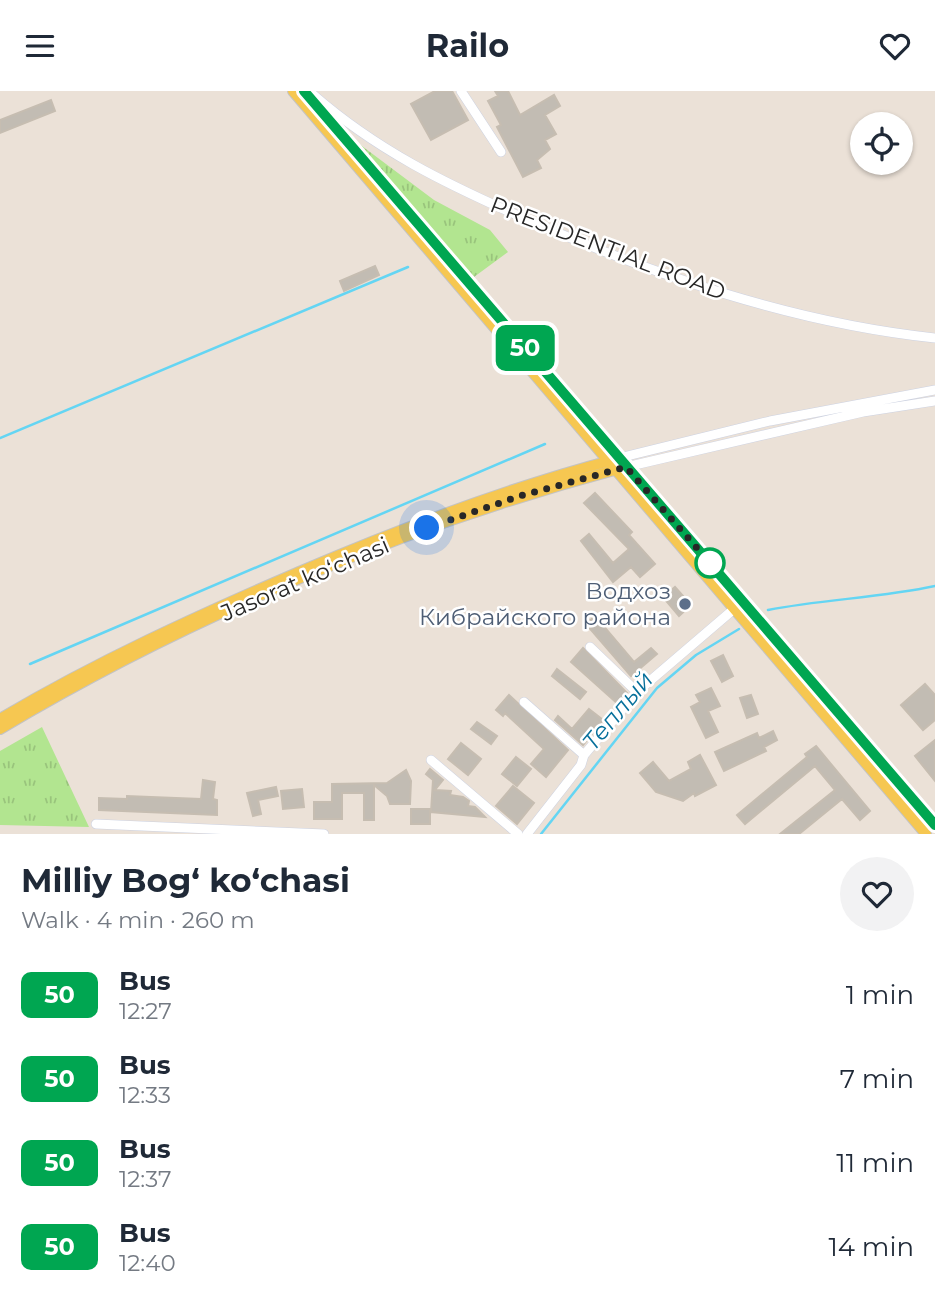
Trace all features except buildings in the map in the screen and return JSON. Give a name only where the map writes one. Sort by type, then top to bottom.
[{"type":"main road","points":[[293,91],[926,834]]},
{"type":"main road","points":[[307,91],[324,115],[935,825]]},
{"type":"main road","name":"Jasorat koʻchasi","points":[[0,729],[170,639],[304,578],[427,528],[623,462]]},
{"type":"main road","name":"Jasorat koʻchasi","points":[[0,719],[119,654],[360,545],[480,499],[611,466]]},
{"type":"street","name":"PRESIDENTIAL ROAD","points":[[307,91],[352,127],[404,162],[448,185],[604,252],[766,306],[935,338]]},
{"type":"street","points":[[461,91],[501,152]]},
{"type":"street","points":[[623,462],[770,421],[935,390]]},
{"type":"street","points":[[623,462],[863,412],[935,401]]},
{"type":"street","points":[[527,834],[581,765],[584,755],[636,692],[734,609]]},
{"type":"street","points":[[590,647],[636,692]]},
{"type":"street","points":[[524,702],[584,755]]},
{"type":"street","points":[[431,760],[518,834]]},
{"type":"street","points":[[96,824],[324,834]]},
{"type":"green space","points":[[346,134],[434,200],[490,230],[508,252],[474,277]]},
{"type":"green space","points":[[42,727],[89,827],[0,825],[0,751]]},
{"type":"waterway","points":[[0,438],[408,267]]},
{"type":"waterway","points":[[30,664],[545,444]]},
{"type":"waterway","name":"Теплый","points":[[768,610],[935,586]]},
{"type":"waterway","name":"Теплый","points":[[541,834],[657,688],[696,655],[739,629]]},
{"type":"bus line","name":"50","points":[[304,91],[935,825]]},
{"type":"place","name":"Водхоз Кибрайского района","points":[[685,604]]},
{"type":"route","points":[[427,528],[520,496],[626,467],[710,563]]}]
